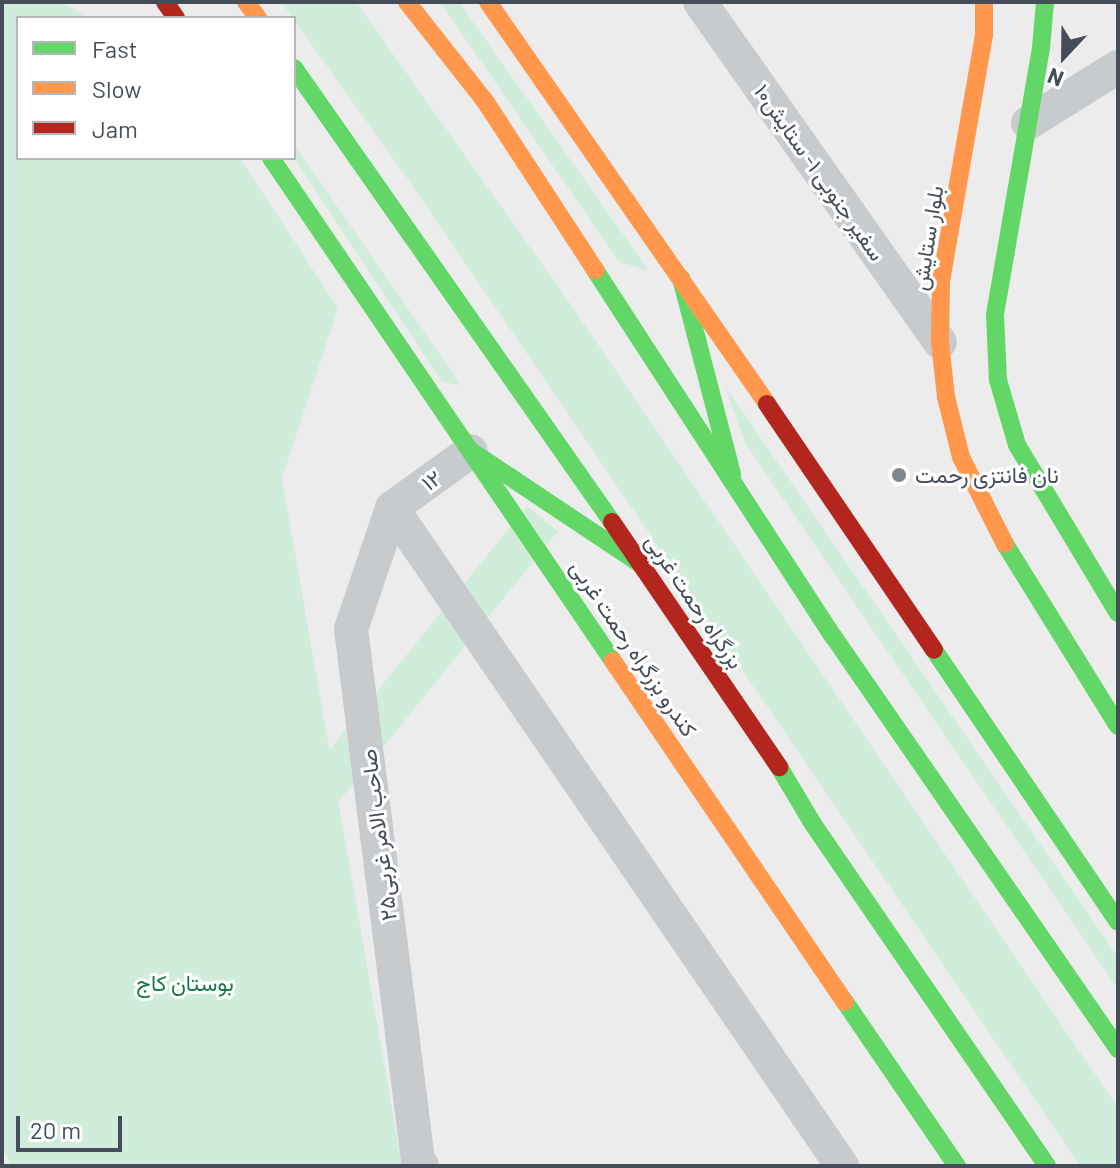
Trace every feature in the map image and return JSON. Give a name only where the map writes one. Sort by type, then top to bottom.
[{"type":"main road","points":[[407,2],[485,101],[833,636],[1118,1049]]},
{"type":"main road","points":[[488,2],[681,278],[1118,922]]},
{"type":"main road","name":"بلوار ستایش","points":[[984,2],[984,35],[954,223],[941,282],[940,342],[946,397],[961,457],[1002,539],[1118,726]]},
{"type":"main road","points":[[1045,2],[995,315],[998,380],[1017,445],[1113,592]]},
{"type":"main road","name":"بزرگراه رحمت غربی","points":[[296,71],[642,566],[790,783],[813,824],[1047,1166]]},
{"type":"main road","name":"کندرو بزرگراه رحمت غربی","points":[[272,160],[957,1166]]},
{"type":"main road","points":[[681,278],[734,484]]},
{"type":"main road","points":[[471,451],[642,566]]},
{"type":"street","name":"سفیر جنوبی ۱- ستایش۱۰","points":[[700,2],[940,342]]},
{"type":"street","points":[[1028,123],[1118,67]]},
{"type":"street","name":"۱۲","points":[[392,508],[471,451]]},
{"type":"street","points":[[392,508],[842,1166]]},
{"type":"street","name":"صاحب الامر غربی۲۵","points":[[392,508],[351,629],[418,1160],[422,1166]]},
{"type":"green space","name":"بوستان کاج","points":[[2,2],[61,2],[86,16],[16,16],[16,160],[241,160],[338,308],[282,478],[402,1166],[11,1166],[2,1144]]},
{"type":"green space","points":[[281,2],[356,2],[569,302],[1118,1108],[1118,1166],[1080,1166],[416,191],[296,23],[296,16],[291,16]]},
{"type":"green space","points":[[440,2],[459,2],[649,271],[619,262]]},
{"type":"green space","points":[[296,147],[461,385],[442,382],[295,160]]},
{"type":"green space","points":[[725,386],[1118,957],[1118,989],[745,443]]},
{"type":"green space","points":[[527,506],[558,531],[56,1151],[25,1126]]},
{"type":"traffic: fast","points":[[1045,2],[1041,48],[995,315],[998,380],[1017,445],[1118,613]]},
{"type":"traffic: fast","points":[[296,71],[612,522]]},
{"type":"traffic: fast","points":[[272,160],[613,661]]},
{"type":"traffic: fast","points":[[595,270],[833,636],[1118,1049]]},
{"type":"traffic: fast","points":[[681,278],[732,474]]},
{"type":"traffic: fast","points":[[471,451],[642,565]]},
{"type":"traffic: fast","points":[[1005,544],[1118,726]]},
{"type":"traffic: fast","points":[[934,650],[1118,922]]},
{"type":"traffic: fast","points":[[779,767],[813,824],[1047,1166]]},
{"type":"traffic: fast","points":[[845,1002],[957,1166]]},
{"type":"traffic: slow","points":[[246,2],[256,16]]},
{"type":"traffic: slow","points":[[407,2],[485,101],[595,270]]},
{"type":"traffic: slow","points":[[488,2],[767,404]]},
{"type":"traffic: slow","points":[[984,2],[984,35],[941,282],[940,342],[946,397],[961,457],[1005,544]]},
{"type":"traffic: slow","points":[[613,661],[845,1002]]},
{"type":"traffic: jam","points":[[165,2],[175,16]]},
{"type":"traffic: jam","points":[[767,404],[934,650]]},
{"type":"traffic: jam","points":[[612,522],[779,767]]},
{"type":"place","name":"نان فانتزی رحمت","points":[[899,475]]}]
